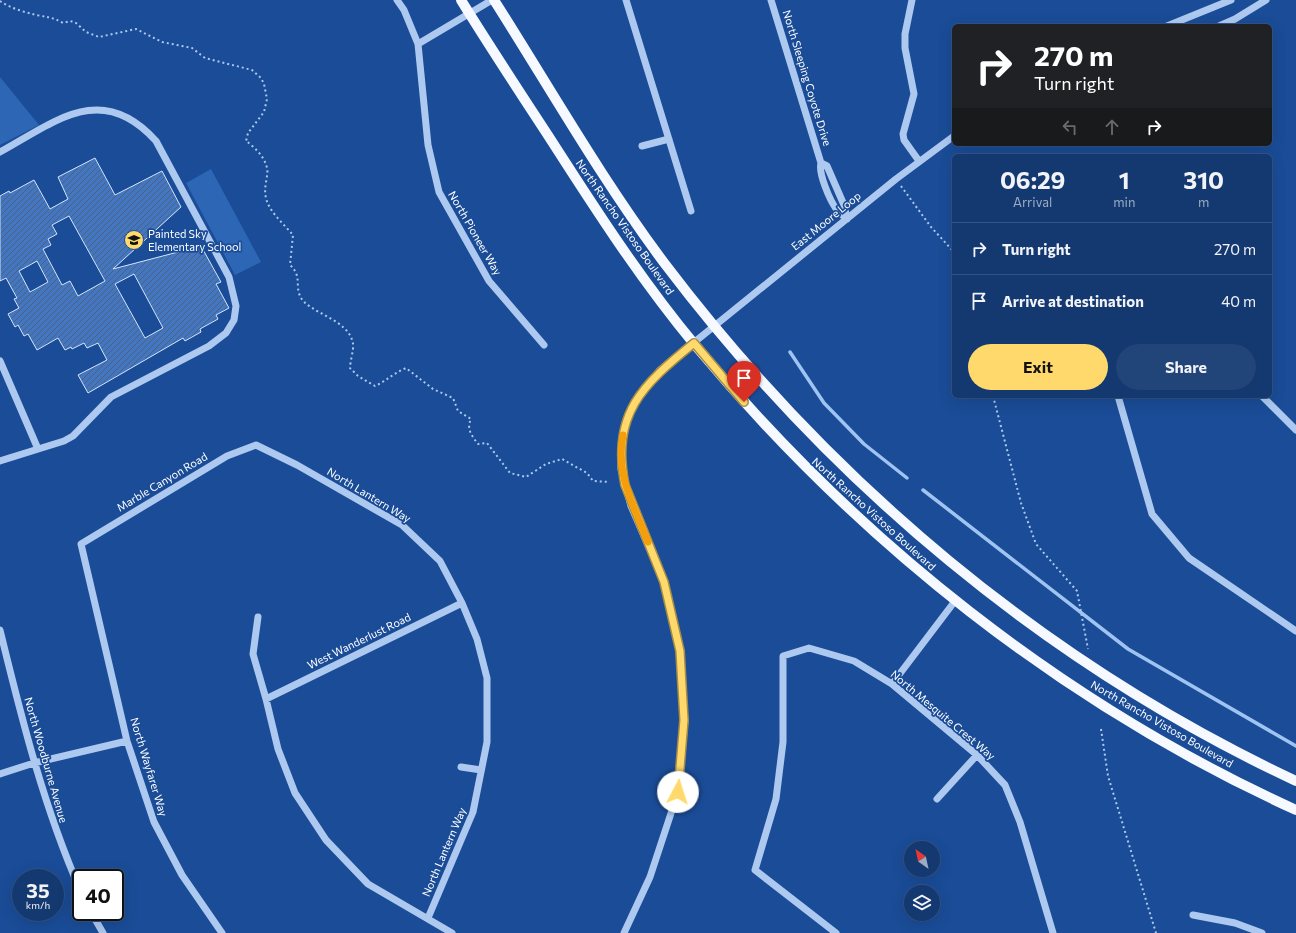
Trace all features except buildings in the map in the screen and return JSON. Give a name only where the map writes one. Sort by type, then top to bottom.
[{"type":"main road","name":"North Rancho Vistoso Boulevard","points":[[461,0],[625,253],[694,343],[753,412],[808,471],[906,561],[1020,649],[1111,711],[1200,762],[1260,794],[1296,810]]},
{"type":"main road","name":"North Rancho Vistoso Boulevard","points":[[493,0],[612,187],[664,262],[715,326],[795,418],[890,511],[1010,609],[1128,689],[1200,732],[1296,781]]},
{"type":"street","name":"North Pioneer Way","points":[[397,0],[404,10],[418,44],[428,145],[439,192],[489,281],[544,344]]},
{"type":"street","points":[[418,44],[493,0]]},
{"type":"street","points":[[626,0],[691,211]]},
{"type":"street","name":"North Sleeping Coyote Drive","points":[[771,0],[821,163],[820,169],[836,210],[847,219]]},
{"type":"street","points":[[912,0],[905,34],[905,48],[914,94],[903,134],[904,140],[919,161]]},
{"type":"street","points":[[1172,24],[1231,0]]},
{"type":"street","points":[[1224,24],[1235,19],[1266,0]]},
{"type":"street","points":[[0,152],[75,112],[92,110],[111,112],[127,117],[143,127],[156,141],[229,276],[236,306],[234,320],[226,333],[209,346],[111,397],[73,436],[64,442],[0,461]]},
{"type":"street","name":"East Moore Loop","points":[[624,933],[650,877],[678,792],[684,720],[680,651],[664,582],[625,485],[621,469],[622,440],[626,421],[635,401],[660,370],[896,179],[952,137]]},
{"type":"street","points":[[642,146],[669,139]]},
{"type":"street","points":[[0,361],[38,449]]},
{"type":"street","points":[[1119,398],[1152,514],[1188,558],[1296,631]]},
{"type":"street","points":[[1264,398],[1296,430]]},
{"type":"street","name":"Marble Canyon Road","points":[[81,544],[227,456],[256,445]]},
{"type":"street","name":"North Lantern Way","points":[[256,445],[296,465],[402,525],[440,561],[462,603],[477,639],[487,678],[487,742],[473,812],[428,918]]},
{"type":"street","name":"North Wayfarer Way","points":[[81,544],[127,741],[154,822],[182,875],[222,933]]},
{"type":"street","points":[[892,684],[956,601]]},
{"type":"street","name":"West Wanderlust Road","points":[[266,699],[462,603]]},
{"type":"street","points":[[258,617],[253,654],[278,749],[295,794],[326,840],[368,884],[452,933]]},
{"type":"street","name":"North Woodburne Avenue","points":[[0,630],[34,763],[61,847],[72,872]]},
{"type":"street","name":"North Mesquite Crest Way","points":[[836,933],[755,870],[776,798],[782,742],[783,656],[810,648],[854,661],[892,684],[977,755],[1005,785],[1020,822],[1053,933]]},
{"type":"street","points":[[0,774],[34,763],[127,741]]},
{"type":"street","points":[[937,799],[977,755]]},
{"type":"street","points":[[461,768],[481,770]]},
{"type":"street","points":[[1193,914],[1235,923],[1262,933]]},
{"type":"street","points":[[96,921],[103,933]]},
{"type":"path","points":[[0,2],[13,8],[36,15],[54,17],[63,23],[70,21],[76,23],[86,32],[99,37],[136,29],[162,42],[192,48],[205,58],[252,70],[261,78],[264,84],[267,99],[264,112],[248,133],[246,141],[257,149],[263,159],[268,174],[265,185],[266,197],[270,208],[293,235],[290,265],[295,269],[298,278],[300,295],[306,303],[344,327],[353,344],[350,368],[358,376],[375,386],[406,368],[433,389],[453,398],[458,411],[471,420],[469,424],[469,432],[478,444],[487,443],[510,473],[526,477],[546,464],[562,459],[587,472],[593,481],[608,482]]},
{"type":"path","points":[[896,179],[931,227],[952,250]]},
{"type":"path","points":[[994,398],[1021,503],[1036,544],[1078,591],[1088,649]]},
{"type":"path","points":[[1101,729],[1108,776],[1156,933]]},
{"type":"shaded area","points":[[0,77],[39,125],[0,145]]},
{"type":"shaded area","points":[[211,169],[261,262],[235,275],[186,183]]},
{"type":"waterway","points":[[790,352],[824,403],[864,444],[907,478]]},
{"type":"waterway","points":[[923,490],[1128,649],[1296,746]]},
{"type":"slow traffic","points":[[623,435],[621,469],[631,506],[648,542]]},
{"type":"place","name":"Painted Sky Elementary School","points":[[134,240]]},
{"type":"route","points":[[678,792],[684,720],[680,651],[664,582],[647,539],[631,506],[625,485],[621,469],[622,440],[630,411],[646,386],[660,370],[694,343],[744,402]]}]
